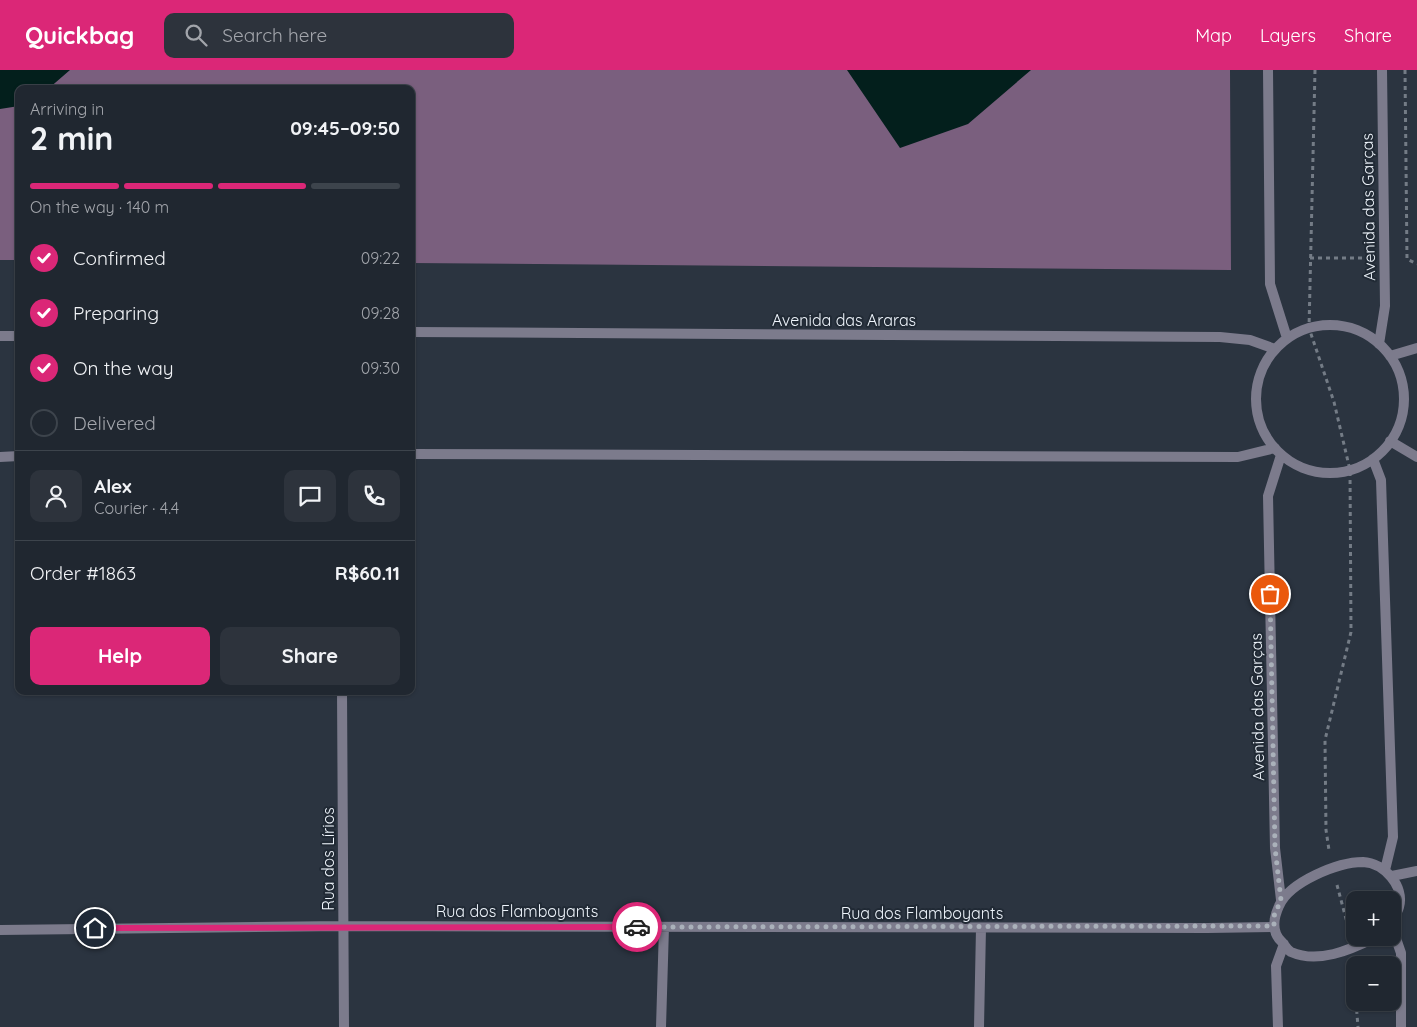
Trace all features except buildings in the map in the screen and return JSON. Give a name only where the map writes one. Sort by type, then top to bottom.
[{"type":"street","points":[[1268,70],[1270,284],[1287,338]]},
{"type":"street","name":"Avenida das Garças","points":[[1379,344],[1385,306],[1382,70]]},
{"type":"street","points":[[1334,325],[1350,328],[1365,334],[1379,344],[1390,356],[1397,369],[1404,399],[1398,428],[1390,441],[1373,459],[1350,470],[1326,473],[1310,470],[1295,464],[1278,451],[1261,425],[1256,398],[1261,372],[1275,349],[1287,338],[1309,328],[1334,325]]},
{"type":"street","name":"Avenida das Araras","points":[[415,332],[1220,337],[1250,340],[1275,349]]},
{"type":"street","points":[[0,336],[15,336]]},
{"type":"street","points":[[1390,356],[1417,348]]},
{"type":"street","points":[[1390,441],[1417,457]]},
{"type":"street","points":[[415,454],[1238,457],[1278,451]]},
{"type":"street","name":"Avenida das Garças","points":[[1278,451],[1268,496],[1275,848],[1281,900]]},
{"type":"street","points":[[0,457],[15,456]]},
{"type":"street","points":[[1373,459],[1382,480],[1393,827],[1388,873]]},
{"type":"street","name":"Rua dos Lírios","points":[[342,695],[344,1027]]},
{"type":"street","points":[[1357,946],[1325,956],[1312,956],[1290,951],[1277,938],[1274,926],[1274,916],[1281,900],[1314,876],[1332,868],[1364,862],[1379,866],[1388,873],[1398,891]]},
{"type":"street","points":[[1388,873],[1417,871]]},
{"type":"street","name":"Rua dos Flamboyants","points":[[0,930],[343,926],[981,928],[1274,926]]},
{"type":"street","points":[[661,1027],[664,927]]},
{"type":"street","points":[[979,1027],[981,928]]},
{"type":"street","points":[[1278,1027],[1276,966],[1284,944]]},
{"type":"street","points":[[1399,946],[1401,953],[1401,1027]]},
{"type":"path","points":[[1315,70],[1309,328],[1334,402],[1350,470],[1351,632],[1325,740],[1326,830],[1332,868],[1353,956]]},
{"type":"path","points":[[1405,70],[1407,259]]},
{"type":"path","points":[[1310,258],[1407,259],[1417,264]]},
{"type":"path","points":[[1357,1011],[1358,1027]]},
{"type":"shaded area","points":[[0,70],[1230,70],[1231,270],[415,263],[415,85],[15,85],[15,260],[0,260]]},
{"type":"shaded area","points":[[0,70],[70,70],[53,85],[15,85],[15,107],[0,109]]},
{"type":"shaded area","points":[[847,70],[1031,70],[968,124],[900,148]]},
{"type":"way so far","points":[[637,927],[1208,928],[1274,926],[1274,916],[1281,900],[1275,848],[1270,594]]},
{"type":"route","points":[[95,928],[343,926],[637,927]]}]
